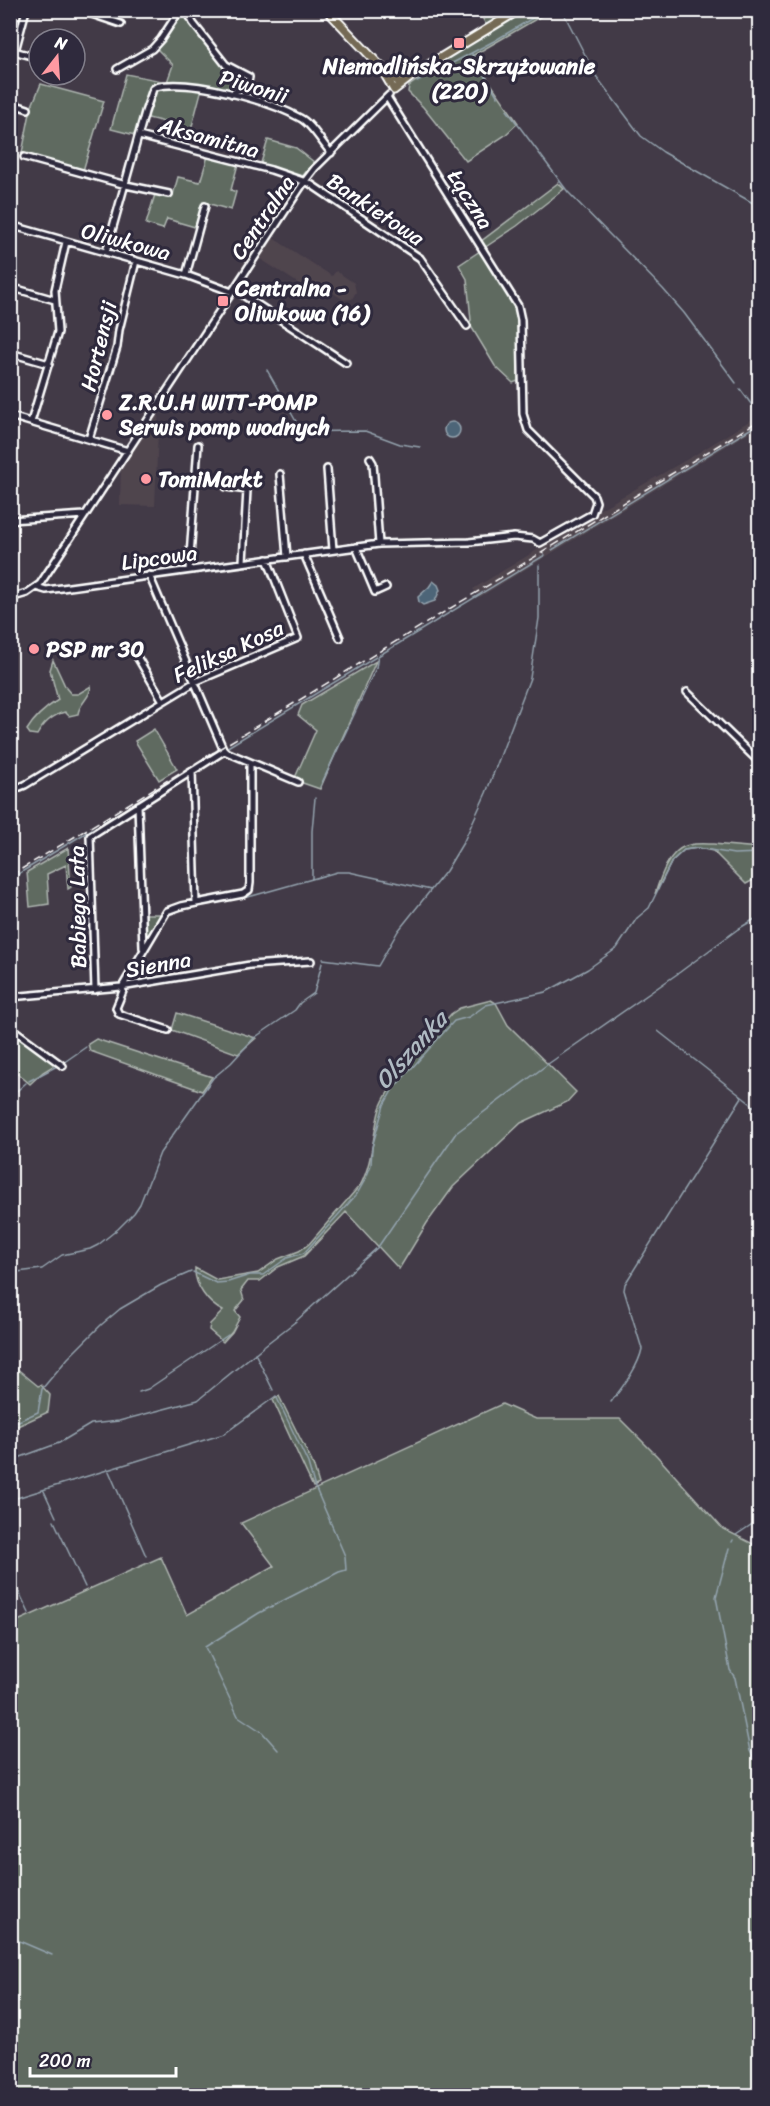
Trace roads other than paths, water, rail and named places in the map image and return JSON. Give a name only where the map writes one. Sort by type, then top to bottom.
[{"type":"main road","points":[[327,10],[380,66],[401,84]]},
{"type":"main road","points":[[380,66],[394,90],[519,10]]},
{"type":"street","points":[[13,50],[26,10]]},
{"type":"street","points":[[80,10],[121,24]]},
{"type":"street","points":[[117,69],[152,49],[180,10]]},
{"type":"street","points":[[187,10],[193,23],[226,65],[249,77],[248,82],[232,94]]},
{"type":"street","name":"Piwonii","points":[[139,136],[153,89],[163,85],[184,85],[232,94],[302,118],[331,153]]},
{"type":"street","name":"Centralna","points":[[36,587],[48,574],[305,181],[394,90]]},
{"type":"street","name":"Łączna","points":[[387,97],[518,306],[521,320],[522,403],[528,430],[594,496],[596,502],[594,510],[586,518],[540,543]]},
{"type":"street","points":[[10,103],[28,109]]},
{"type":"street","points":[[106,252],[139,136]]},
{"type":"street","name":"Aksamitna","points":[[139,136],[305,181]]},
{"type":"street","points":[[24,157],[126,185],[169,194]]},
{"type":"street","name":"Bankietowa","points":[[305,181],[420,258],[467,326]]},
{"type":"street","points":[[186,275],[205,206]]},
{"type":"street","name":"Oliwkowa","points":[[10,225],[233,290],[346,363]]},
{"type":"street","points":[[31,422],[58,332],[57,278],[66,242]]},
{"type":"street","name":"Hortensji","points":[[89,439],[117,347],[136,261]]},
{"type":"street","points":[[10,287],[56,300]]},
{"type":"street","points":[[10,352],[49,364]]},
{"type":"street","points":[[10,416],[128,451]]},
{"type":"street","points":[[189,570],[198,445]]},
{"type":"street","points":[[370,458],[379,544]]},
{"type":"street","points":[[327,469],[333,550]]},
{"type":"street","points":[[280,474],[287,556]]},
{"type":"street","points":[[226,488],[247,490],[243,562]]},
{"type":"street","points":[[10,520],[85,515]]},
{"type":"street","name":"Lipcowa","points":[[36,587],[46,590],[379,544],[469,542],[514,537],[533,538],[540,543]]},
{"type":"street","points":[[356,547],[375,592],[386,587]]},
{"type":"street","points":[[304,554],[340,638]]},
{"type":"street","name":"Feliksa Kosa","points":[[10,791],[25,785],[195,682],[298,638],[267,559]]},
{"type":"street","points":[[149,575],[224,751],[298,782]]},
{"type":"street","points":[[10,598],[27,593],[36,587]]},
{"type":"street","name":"Feliksa Kosa","points":[[132,648],[163,701]]},
{"type":"street","points":[[687,692],[759,763]]},
{"type":"street","name":"Babiego Lata","points":[[95,990],[90,836],[224,751]]},
{"type":"street","points":[[168,1030],[120,1014],[116,1008],[123,991],[122,987],[167,911],[243,894],[249,888],[250,763]]},
{"type":"street","points":[[192,771],[196,903]]},
{"type":"street","points":[[138,806],[143,949]]},
{"type":"street","name":"Sienna","points":[[10,998],[122,987],[249,965],[311,961]]},
{"type":"street","points":[[10,1027],[63,1066]]},
{"type":"water","points":[[452,422],[460,430],[452,438],[444,430]]},
{"type":"water","points":[[433,581],[440,590],[435,601],[423,605],[419,602],[418,597]]},
{"type":"waterway","points":[[417,82],[546,10]]},
{"type":"waterway","points":[[562,10],[596,76],[641,136],[663,152],[760,207]]},
{"type":"waterway","points":[[472,54],[498,97]]},
{"type":"waterway","points":[[507,110],[568,192],[663,289],[684,313],[736,383]]},
{"type":"waterway","points":[[267,370],[302,432]]},
{"type":"waterway","points":[[740,389],[760,416]]},
{"type":"waterway","points":[[552,550],[760,423]]},
{"type":"waterway","points":[[262,432],[365,431],[400,444],[420,447]]},
{"type":"waterway","points":[[320,787],[376,668],[378,656],[545,555]]},
{"type":"waterway","points":[[754,562],[760,567]]},
{"type":"waterway","points":[[323,959],[378,966],[398,931],[446,871],[464,841],[486,793],[530,678],[539,618],[539,565]]},
{"type":"waterway","points":[[226,748],[376,657]]},
{"type":"waterway","points":[[10,879],[181,775]]},
{"type":"waterway","points":[[312,879],[315,798]]},
{"type":"waterway","name":"Olszanka","points":[[193,1272],[216,1283],[228,1282],[250,1275],[263,1275],[287,1258],[304,1253],[357,1194],[366,1178],[384,1105],[393,1089],[454,1021],[469,1017],[486,1005],[546,992],[588,969],[617,948],[637,918],[649,908],[672,861],[684,850],[698,848],[734,854],[760,853]]},
{"type":"waterway","points":[[201,906],[252,896],[337,872],[349,872],[431,890]]},
{"type":"waterway","points":[[265,1345],[295,1322],[378,1247],[456,1133],[548,1064],[738,929],[760,916]]},
{"type":"waterway","points":[[10,1276],[17,1272],[42,1269],[62,1255],[98,1245],[134,1213],[140,1204],[160,1153],[213,1078],[231,1063],[254,1038],[295,1010],[300,1003],[314,993],[322,963]]},
{"type":"waterway","points":[[658,1031],[760,1111]]},
{"type":"waterway","points":[[63,1063],[86,1047]]},
{"type":"waterway","points":[[29,1081],[57,1066]]},
{"type":"waterway","points":[[11,1096],[26,1083]]},
{"type":"waterway","points":[[611,1402],[634,1370],[642,1349],[624,1290],[625,1284],[742,1097]]},
{"type":"waterway","name":"Olszanka","points":[[10,1425],[38,1412],[42,1389],[68,1358],[101,1325],[120,1309],[161,1285],[191,1272]]},
{"type":"waterway","points":[[139,1392],[148,1389],[228,1335]]},
{"type":"waterway","points":[[10,1461],[59,1443],[91,1424],[119,1421],[198,1400],[264,1346]]},
{"type":"waterway","points":[[255,1353],[273,1390]]},
{"type":"waterway","points":[[276,1396],[308,1463],[315,1488]]},
{"type":"waterway","points":[[10,1500],[224,1434],[276,1396]]},
{"type":"waterway","points":[[108,1469],[146,1556]]},
{"type":"waterway","points":[[278,1750],[262,1732],[238,1716],[205,1647],[259,1613],[346,1570],[345,1556],[316,1489]]},
{"type":"waterway","points":[[44,1491],[56,1517]]},
{"type":"waterway","points":[[736,1535],[760,1519]]},
{"type":"waterway","points":[[54,1521],[85,1587]]},
{"type":"waterway","points":[[729,1548],[716,1597],[730,1670],[735,1678],[750,1751],[760,1768]]},
{"type":"waterway","points":[[10,1573],[29,1613]]},
{"type":"waterway","points":[[10,1937],[52,1955]]},
{"type":"railway","points":[[10,876],[760,420]]},
{"type":"place","name":"Niemodlińska-Skrzyżowanie (220)","points":[[459,43]]},
{"type":"place","name":"Centralna - Oliwkowa (16)","points":[[223,301]]},
{"type":"place","name":"Z.R.U.H WITT-POMP Serwis pomp wodnych","points":[[107,415]]},
{"type":"place","name":"TomiMarkt","points":[[146,479]]},
{"type":"place","name":"PSP nr 30","points":[[34,649]]}]
